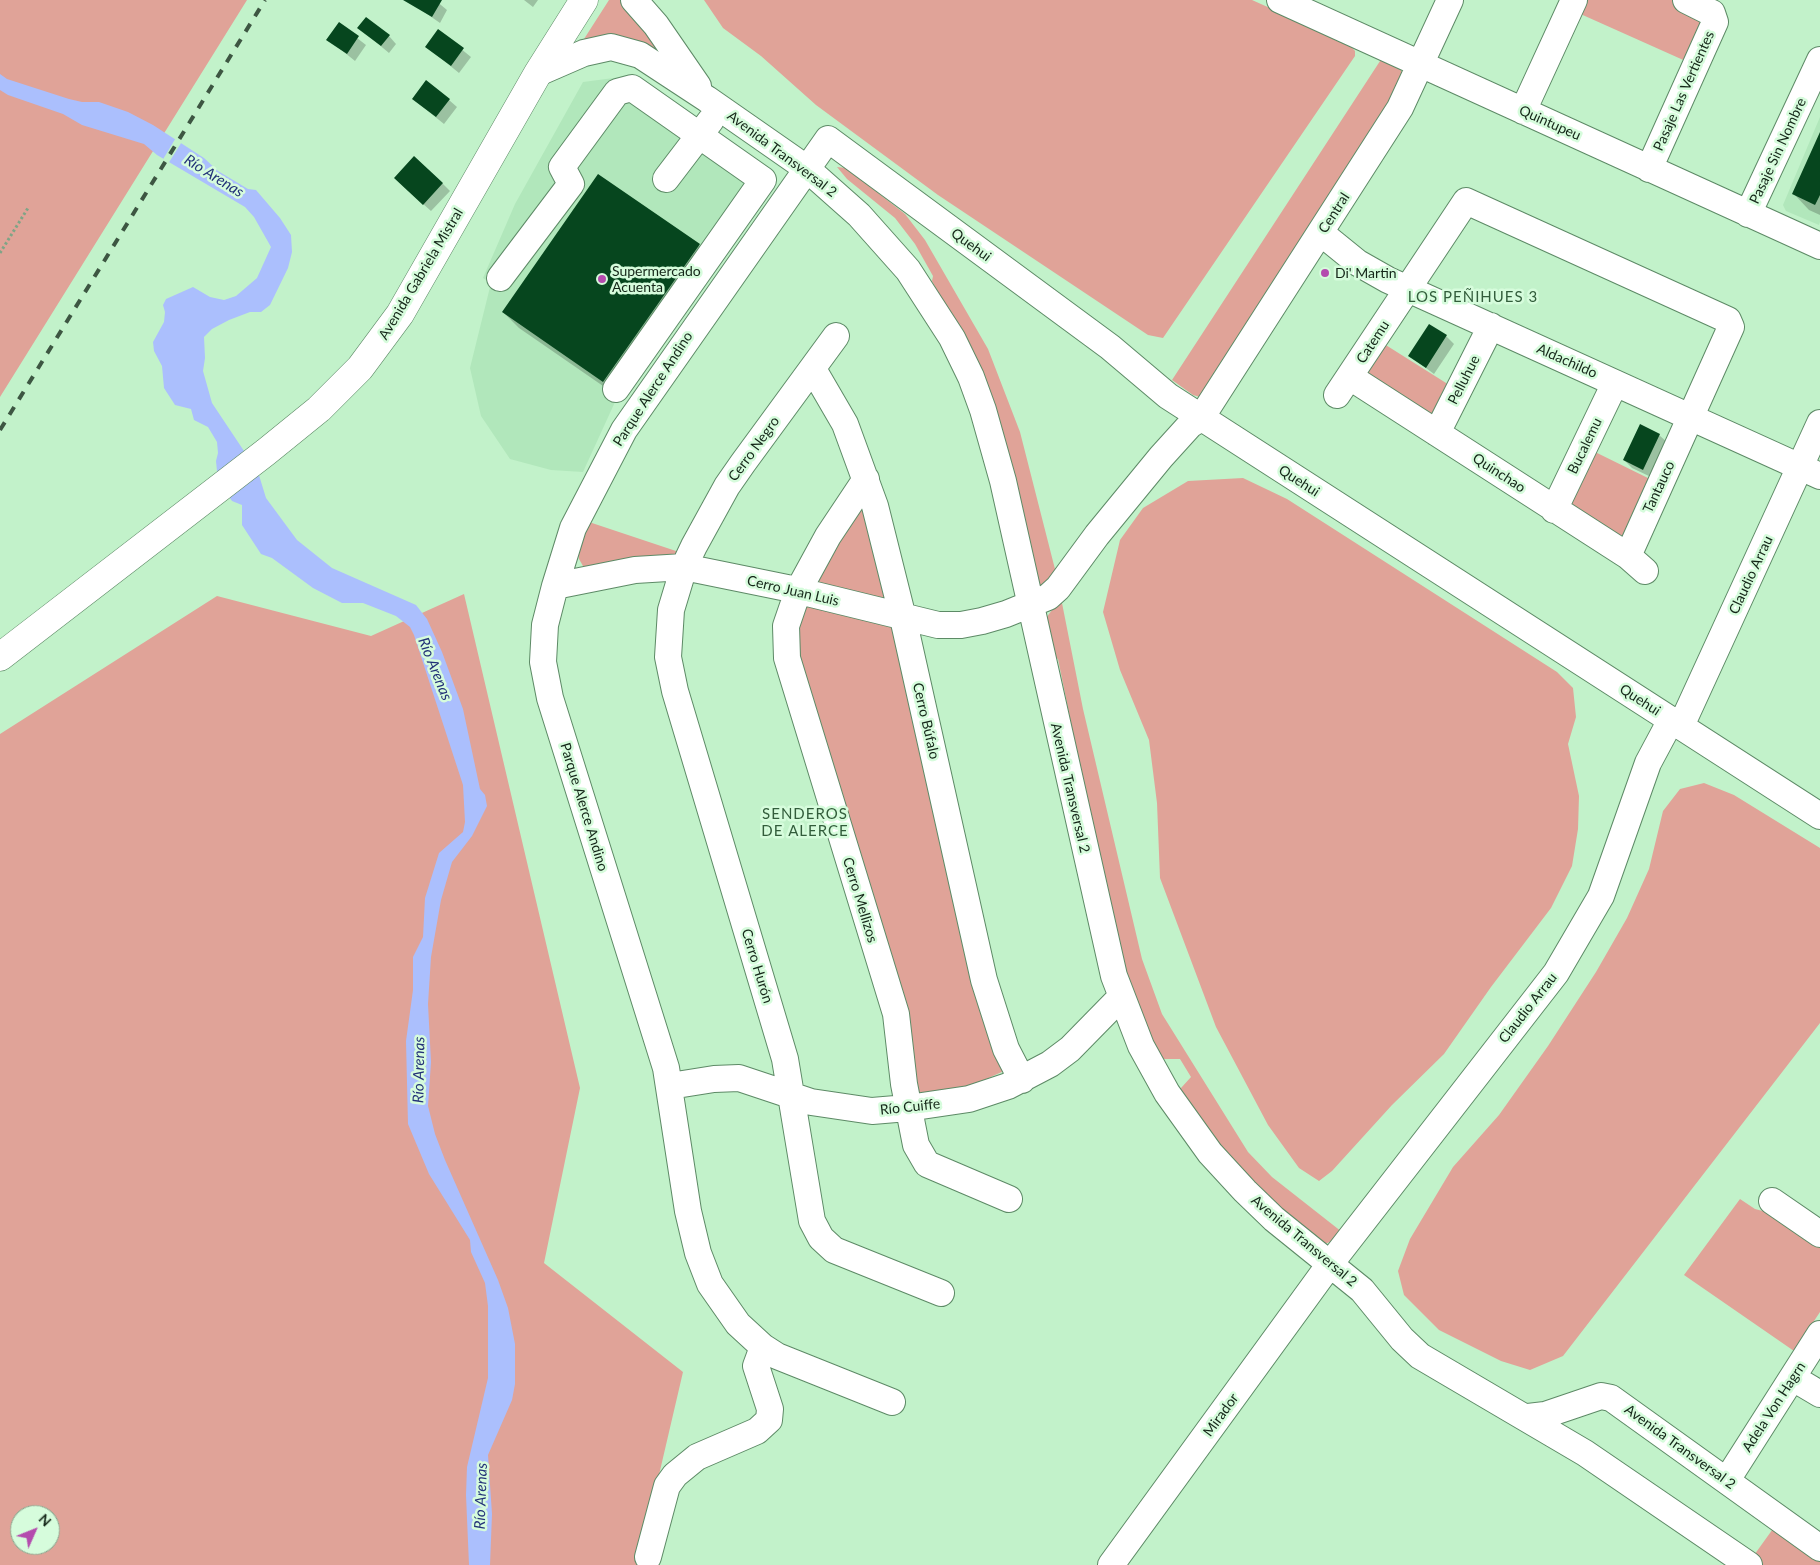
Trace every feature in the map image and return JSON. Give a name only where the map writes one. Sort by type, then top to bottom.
[{"type":"main road","name":"Avenida Gabriela Mistral","points":[[0,657],[266,452],[336,392],[377,345],[416,287],[538,73],[584,0]]},
{"type":"street","name":"Avenida Transversal 2","points":[[634,0],[656,25],[714,103]]},
{"type":"street","name":"Quintupeu","points":[[1280,0],[1326,10],[1420,64],[1820,246]]},
{"type":"street","name":"Central","points":[[1029,606],[1048,597],[1058,588],[1129,494],[1176,440],[1202,418],[1400,108],[1450,0]]},
{"type":"street","points":[[1523,111],[1574,0]]},
{"type":"street","name":"Pasaje Las Vertientes","points":[[1649,169],[1715,22],[1712,13],[1686,0]]},
{"type":"street","name":"Avenida Transversal 2","points":[[538,73],[584,53],[611,47],[620,48],[654,63],[806,168],[859,215],[892,250],[923,291],[952,338],[978,393],[992,441],[1120,997],[1141,1046],[1167,1092],[1210,1153],[1260,1207],[1362,1290],[1402,1339],[1420,1356],[1528,1417],[1585,1453],[1749,1565]]},
{"type":"street","name":"Pasaje Sin Nombre","points":[[1748,214],[1820,60]]},
{"type":"street","points":[[500,278],[571,184],[562,168],[617,92],[632,88],[763,180],[616,389]]},
{"type":"street","points":[[666,179],[700,134],[714,103]]},
{"type":"street","name":"Quehui","points":[[806,168],[828,139],[1110,347],[1168,396],[1820,816]]},
{"type":"street","name":"Parque Alerce Andino","points":[[806,168],[624,430],[573,528],[554,586],[543,642],[546,681],[670,1086],[688,1211],[703,1269],[720,1300],[738,1324],[763,1347],[777,1356],[892,1402]]},
{"type":"street","name":"Catemu","points":[[1344,386],[1463,204],[1470,202],[1732,323],[1691,418]]},
{"type":"street","name":"Aldachildo","points":[[1321,233],[1358,263],[1408,289],[1810,471]]},
{"type":"street","name":"Pelluhue","points":[[1437,433],[1491,326]]},
{"type":"street","name":"Cerro Negro","points":[[684,567],[727,486],[836,336]]},
{"type":"street","name":"Cerro Búfalo","points":[[813,369],[844,424],[866,479],[879,522],[903,618],[984,980],[1006,1049],[1022,1080]]},
{"type":"street","name":"Bucalemu","points":[[1554,510],[1615,383]]},
{"type":"street","name":"Quinchao","points":[[1344,386],[1437,433],[1636,564]]},
{"type":"street","name":"Tantauco","points":[[1636,564],[1691,418]]},
{"type":"street","name":"Claudio Arrau","points":[[1330,1264],[1556,973],[1601,896],[1648,763],[1676,723],[1810,471],[1820,423]]},
{"type":"street","name":"Cerro Mellizos","points":[[866,479],[828,536],[798,590],[786,626],[787,658],[896,1014],[908,1108],[916,1146],[927,1164],[1008,1199]]},
{"type":"street","name":"Cerro Juan Luis","points":[[554,586],[635,570],[684,567],[798,590],[903,618],[938,625],[961,625],[1006,614],[1029,606]]},
{"type":"street","name":"Cerro Hurón","points":[[684,567],[669,624],[668,657],[670,672],[780,1042],[792,1097],[812,1221],[822,1238],[834,1250],[941,1293]]},
{"type":"street","name":"Río Cuiffe","points":[[670,1086],[714,1079],[739,1078],[792,1097],[850,1109],[908,1108],[969,1099],[1022,1080],[1050,1064],[1070,1048],[1120,997]]},
{"type":"street","points":[[1772,1201],[1820,1234]]},
{"type":"street","name":"Mirador","points":[[1111,1565],[1330,1264]]},
{"type":"street","name":"Adela Von Hagrn","points":[[1727,1480],[1820,1334]]},
{"type":"street","points":[[648,1557],[667,1486],[675,1475],[697,1456],[757,1431],[769,1420],[770,1409],[756,1366],[763,1347]]},
{"type":"street","points":[[1793,1378],[1820,1394]]},
{"type":"street","name":"Avenida Transversal 2","points":[[1528,1417],[1546,1415],[1601,1396],[1611,1398],[1820,1548]]},
{"type":"path","points":[[0,253],[28,208]]},
{"type":"shaded area","points":[[0,0],[247,0],[0,397]]},
{"type":"shaded area","points":[[609,0],[625,0],[669,60],[585,42],[584,39]]},
{"type":"shaded area","points":[[704,0],[1252,0],[1348,43],[1355,51],[1355,56],[1163,338],[1148,335],[938,195],[816,105],[761,56],[723,28]]},
{"type":"shaded area","points":[[1581,0],[1674,0],[1707,17],[1690,63],[1576,12]]},
{"type":"shaded area","points":[[1382,58],[1397,65],[1402,72],[1401,87],[1200,397],[1193,395],[1172,380]]},
{"type":"shaded area","points":[[629,76],[772,176],[615,402],[583,472],[551,470],[510,459],[481,416],[470,368],[491,283],[483,278],[515,204],[583,82]]},
{"type":"shaded area","points":[[1820,117],[1819,225],[1786,211],[1783,205]]},
{"type":"shaded area","points":[[837,167],[846,168],[905,214],[925,240],[988,349],[1020,432],[1057,577],[1038,588],[957,328],[932,281],[933,276],[915,244],[895,218],[847,179]]},
{"type":"shaded area","points":[[1381,342],[1454,388],[1436,420],[1363,375]]},
{"type":"shaded area","points":[[1589,449],[1656,482],[1628,545],[1567,511]]},
{"type":"shaded area","points":[[1243,478],[1287,499],[1557,672],[1573,688],[1576,717],[1568,744],[1579,796],[1578,829],[1572,866],[1551,908],[1491,987],[1444,1054],[1392,1105],[1332,1171],[1319,1181],[1299,1168],[1268,1125],[1216,1027],[1160,878],[1157,803],[1149,740],[1120,670],[1103,612],[1120,540],[1143,508],[1188,481]]},
{"type":"shaded area","points":[[861,496],[891,601],[816,586]]},
{"type":"shaded area","points":[[589,522],[682,553],[683,556],[599,566],[583,566],[578,553]]},
{"type":"shaded area","points":[[464,594],[580,1088],[544,1263],[683,1372],[638,1565],[0,1565],[0,734],[217,596],[371,636]]},
{"type":"shaded area","points":[[1061,598],[1083,709],[1142,959],[1162,1014],[1248,1152],[1272,1177],[1342,1232],[1332,1241],[1325,1244],[1317,1242],[1227,1156],[1182,1095],[1181,1088],[1191,1077],[1180,1059],[1164,1059],[1158,1055],[1133,1008],[1066,726],[1071,723],[1058,659],[1051,655],[1046,618]]},
{"type":"shaded area","points":[[803,604],[892,624],[1004,1071],[966,1088],[923,1096],[918,1091],[792,661]]},
{"type":"shaded area","points":[[1704,783],[1734,795],[1820,848],[1820,1023],[1563,1356],[1530,1370],[1501,1361],[1439,1330],[1404,1295],[1398,1271],[1410,1239],[1453,1167],[1499,1115],[1548,1046],[1596,972],[1627,918],[1649,869],[1663,811],[1680,789]]},
{"type":"shaded area","points":[[1740,1199],[1755,1209],[1774,1214],[1820,1246],[1820,1312],[1794,1351],[1684,1275]]},
{"type":"shaded area","points":[[1775,1526],[1820,1558],[1820,1565],[1761,1565],[1752,1558]]},
{"type":"water","name":"Río Arenas","points":[[0,74],[7,79],[69,99],[82,102],[99,102],[128,112],[153,125],[204,158],[218,171],[248,189],[256,190],[280,218],[291,235],[292,252],[288,268],[270,305],[261,312],[250,312],[229,320],[212,329],[204,337],[205,358],[203,371],[212,403],[258,472],[266,498],[297,540],[332,568],[416,605],[427,619],[442,652],[463,709],[480,789],[485,795],[487,806],[472,836],[452,862],[441,900],[431,957],[428,1004],[431,1062],[428,1106],[435,1134],[445,1160],[498,1280],[508,1308],[515,1344],[515,1384],[512,1400],[488,1455],[492,1514],[490,1565],[469,1565],[466,1495],[467,1467],[488,1378],[488,1306],[485,1283],[471,1252],[470,1240],[429,1174],[408,1124],[406,1041],[413,990],[413,957],[423,937],[425,898],[439,853],[463,832],[465,822],[463,785],[414,635],[410,627],[396,616],[363,603],[342,603],[313,588],[272,558],[261,554],[242,525],[242,505],[232,501],[218,481],[217,442],[208,427],[194,420],[191,409],[175,405],[164,388],[162,366],[154,351],[153,342],[164,322],[165,312],[163,305],[166,299],[193,287],[210,297],[224,300],[236,296],[257,278],[271,247],[254,217],[245,207],[157,155],[144,144],[82,125],[63,114],[8,95],[0,90]]},
{"type":"pier","points":[[177,136],[183,140],[168,164],[162,161]]},
{"type":"building","points":[[403,0],[442,0],[432,17]]},
{"type":"building","points":[[366,17],[390,35],[381,46],[357,28]]},
{"type":"building","points":[[339,22],[359,36],[347,54],[326,40]]},
{"type":"building","points":[[438,29],[464,48],[451,66],[425,47]]},
{"type":"building","points":[[426,80],[450,99],[436,117],[412,99]]},
{"type":"building","points":[[1820,132],[1820,195],[1815,205],[1792,194]]},
{"type":"building","points":[[414,156],[443,183],[423,205],[394,178]]},
{"type":"building","name":"Supermercado Acuenta","points":[[598,174],[700,244],[603,382],[502,312]]},
{"type":"building","points":[[1429,324],[1447,335],[1426,368],[1408,356]]},
{"type":"building","points":[[1640,424],[1660,434],[1643,470],[1623,460]]},
{"type":"railway","points":[[0,430],[265,0]]},
{"type":"place","name":"Di' Martin","points":[[1325,273]]},
{"type":"place","name":"Supermercado Acuenta","points":[[602,279]]},
{"type":"district","name":"LOS PEÑIHUES 3","points":[[1473,297]]},
{"type":"district","name":"SENDEROS DE ALERCE","points":[[805,822]]}]
